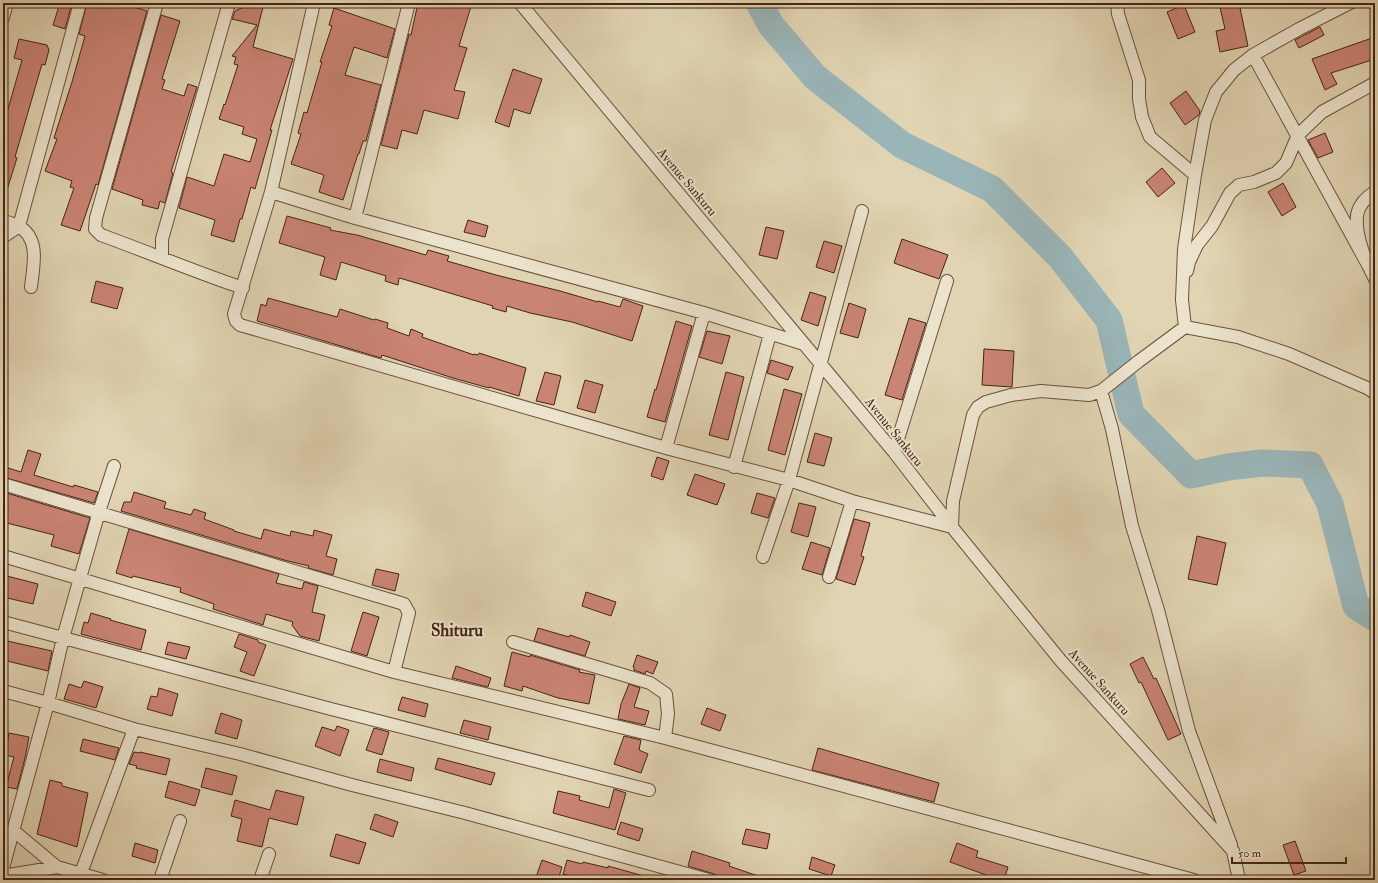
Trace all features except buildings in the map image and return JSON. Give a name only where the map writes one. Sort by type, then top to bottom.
[{"type":"street","points":[[3,18],[7,3]]},
{"type":"street","points":[[3,236],[19,226],[80,3]]},
{"type":"street","points":[[157,3],[96,218],[95,229],[101,235],[243,288]]},
{"type":"street","points":[[162,257],[162,239],[229,3]]},
{"type":"street","points":[[314,3],[271,192],[234,314],[236,321],[240,325],[666,448],[734,467],[789,480],[852,501],[952,527],[953,501],[973,415],[978,407],[986,402],[1000,398],[1041,391],[1088,395],[1101,391],[1185,326],[1238,337],[1289,354],[1367,388],[1375,393]]},
{"type":"street","points":[[355,218],[409,3]]},
{"type":"street","name":"Avenue Sankuru","points":[[520,3],[894,452],[952,527],[1061,661],[1233,851],[1240,880]]},
{"type":"street","points":[[1117,3],[1118,14],[1139,80],[1139,99],[1142,118],[1150,136],[1195,175]]},
{"type":"street","points":[[1185,326],[1182,300],[1184,249],[1205,120],[1216,92],[1234,70],[1253,55],[1350,3]]},
{"type":"street","points":[[1253,55],[1298,135],[1375,279]]},
{"type":"street","points":[[1182,300],[1189,262],[1194,250],[1212,226],[1230,193],[1239,185],[1254,182],[1276,173],[1286,163],[1298,135],[1322,112],[1375,83]]},
{"type":"street","points":[[271,192],[355,218],[704,313],[804,344]]},
{"type":"street","points":[[1368,265],[1358,230],[1357,215],[1361,205],[1368,196],[1375,192]]},
{"type":"street","points":[[763,557],[789,480],[862,211]]},
{"type":"street","points":[[3,220],[19,226],[34,244],[35,256],[31,287]]},
{"type":"street","points":[[894,452],[947,281]]},
{"type":"street","points":[[666,448],[704,313]]},
{"type":"street","points":[[734,467],[770,334]]},
{"type":"street","points":[[1101,391],[1112,429],[1132,526],[1158,610],[1189,731],[1233,851]]},
{"type":"street","points":[[3,868],[48,703],[63,638],[99,512],[114,466]]},
{"type":"street","points":[[3,484],[404,604],[409,613],[394,672]]},
{"type":"street","points":[[829,577],[852,501]]},
{"type":"street","points":[[3,556],[394,672],[665,738],[1194,880]]},
{"type":"street","points":[[3,622],[650,790]]},
{"type":"street","points":[[513,642],[650,683],[666,694],[668,714],[665,738]]},
{"type":"street","points":[[3,691],[134,729],[240,754],[352,785],[465,813],[708,880]]},
{"type":"street","points":[[81,873],[134,729]]},
{"type":"street","points":[[160,880],[180,822]]},
{"type":"street","points":[[14,831],[57,867]]},
{"type":"street","points":[[260,880],[269,854]]},
{"type":"street","points":[[3,876],[57,867],[103,880]]},
{"type":"waterway","points":[[759,3],[771,25],[815,77],[902,145],[992,189],[1060,257],[1109,320],[1131,414],[1191,475],[1228,467],[1262,463],[1310,465],[1330,504],[1356,606],[1375,618]]},
{"type":"district","name":"Shituru","points":[[457,630]]}]
